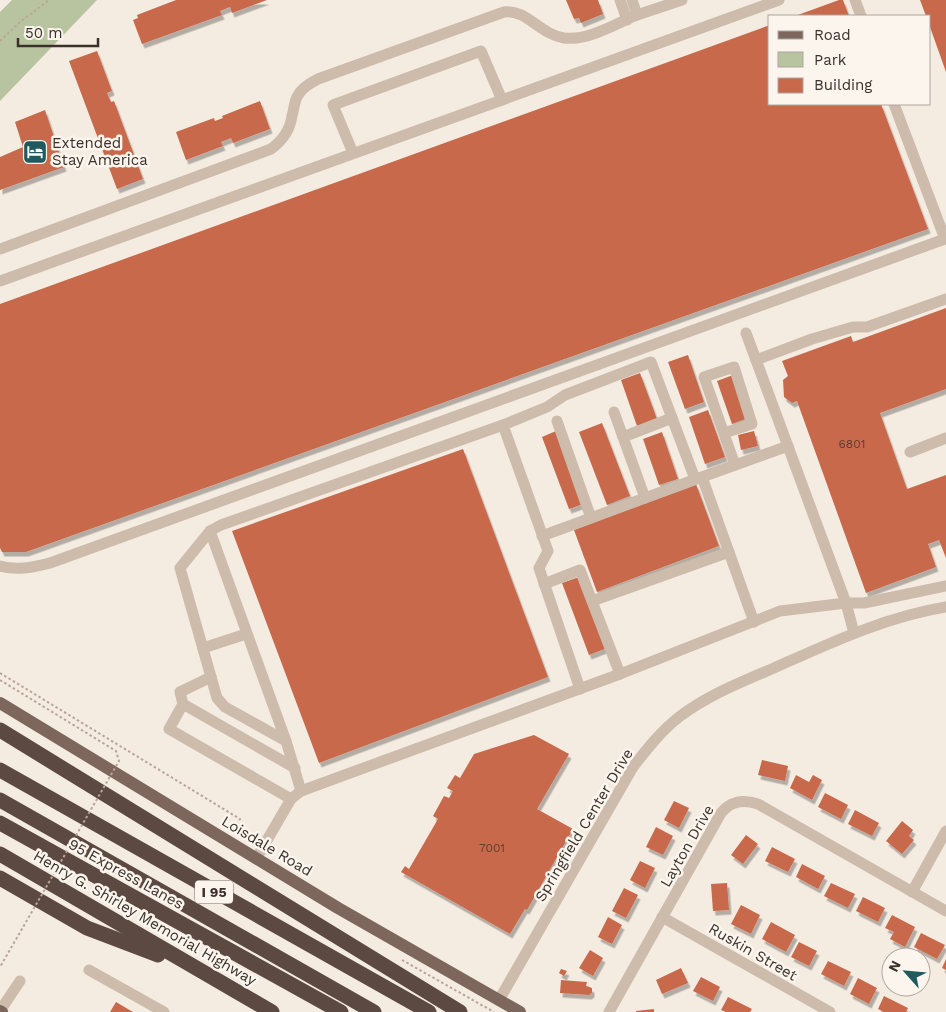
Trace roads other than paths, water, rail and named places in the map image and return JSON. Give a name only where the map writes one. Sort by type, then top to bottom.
[{"type":"highway","points":[[0,730],[460,1012]]},
{"type":"highway","name":"I 95","points":[[0,770],[96,826],[429,1012]]},
{"type":"highway","points":[[0,800],[374,1012]]},
{"type":"highway","name":"95 Express Lanes","points":[[0,823],[341,1012]]},
{"type":"highway","name":"Henry G. Shirley Memorial Highway","points":[[0,854],[272,1012]]},
{"type":"highway","points":[[0,878],[87,928],[198,970]]},
{"type":"main road","name":"Loisdale Road","points":[[0,702],[338,908],[520,1012]]},
{"type":"street","points":[[620,0],[632,18]]},
{"type":"street","points":[[632,0],[632,18]]},
{"type":"street","points":[[0,250],[271,149],[277,145],[287,132],[297,97],[305,87],[318,79],[504,12],[521,15],[546,33],[565,38],[583,36],[682,0]]},
{"type":"street","points":[[0,281],[779,0]]},
{"type":"street","points":[[854,0],[861,15]]},
{"type":"street","points":[[353,153],[333,105],[481,51],[502,100]]},
{"type":"street","points":[[0,566],[24,568],[50,563],[945,239],[894,105]]},
{"type":"street","points":[[756,360],[812,339],[853,328],[867,327],[946,299]]},
{"type":"street","points":[[746,333],[846,603],[854,633]]},
{"type":"street","points":[[286,741],[225,707],[217,698],[180,568],[210,532],[222,525],[503,425],[547,407],[565,395],[651,362],[672,418],[729,552],[754,622]]},
{"type":"street","points":[[724,433],[752,424],[734,367],[704,377],[724,433],[736,465]]},
{"type":"street","points":[[614,412],[645,498]]},
{"type":"street","points":[[623,437],[672,418]]},
{"type":"street","points":[[557,421],[590,518]]},
{"type":"street","points":[[503,425],[548,551],[539,568],[580,689]]},
{"type":"street","points":[[910,452],[946,438]]},
{"type":"street","points":[[542,536],[788,446]]},
{"type":"street","points":[[210,532],[286,741],[301,792]]},
{"type":"street","points":[[592,602],[729,552]]},
{"type":"street","points":[[544,584],[580,570],[620,674]]},
{"type":"street","points":[[256,859],[291,799],[301,792],[620,674],[780,611],[846,603],[864,603],[946,586]]},
{"type":"street","name":"Springfield Center Drive","points":[[499,1000],[633,767],[660,734],[695,706],[721,692],[854,633],[897,618],[946,607]]},
{"type":"street","points":[[203,648],[246,634]]},
{"type":"street","points":[[211,677],[180,692],[184,704],[295,768]]},
{"type":"street","points":[[184,704],[169,730],[291,799]]},
{"type":"street","name":"Layton Drive","points":[[609,1012],[721,813],[730,804],[742,801],[758,804],[946,911]]},
{"type":"street","points":[[912,892],[946,831]]},
{"type":"street","name":"Ruskin Street","points":[[662,917],[830,1012]]},
{"type":"street","points":[[89,970],[164,1012]]},
{"type":"street","points":[[1,1011],[20,981]]},
{"type":"place","name":"Extended Stay America","points":[[35,152]]}]
